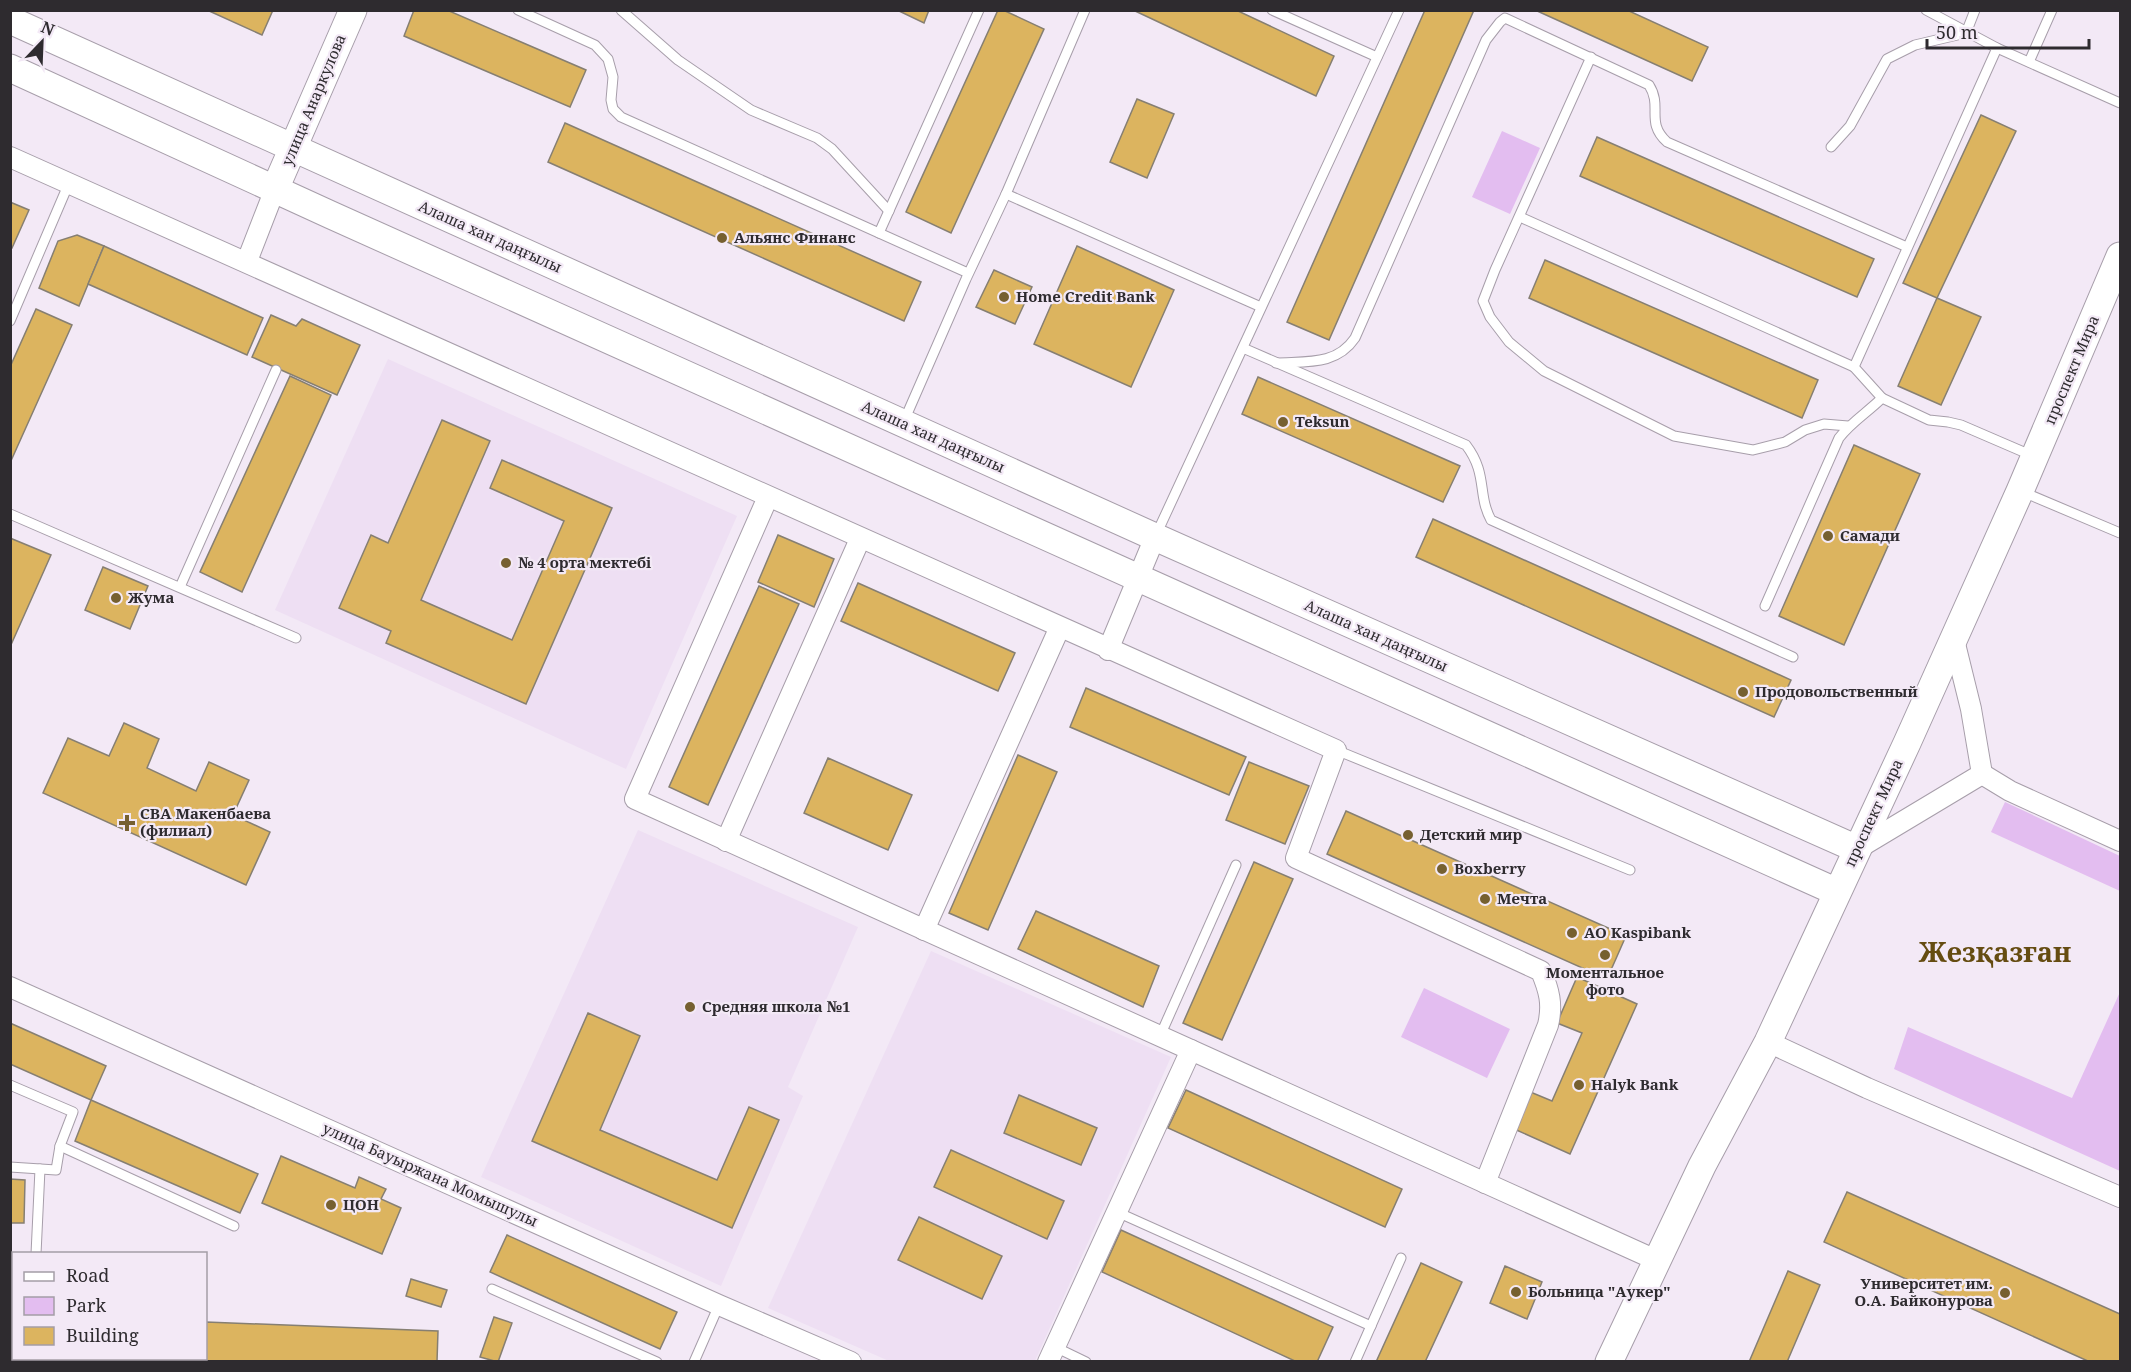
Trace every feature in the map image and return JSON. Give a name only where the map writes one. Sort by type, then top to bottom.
[{"type":"main road","name":"улица Анаркулова","points":[[275,189],[353,10]]},
{"type":"main road","name":"Алаша хан даңғылы","points":[[10,20],[1155,537],[1857,849]]},
{"type":"main road","points":[[10,68],[1837,892]]},
{"type":"main road","name":"проспект Мира","points":[[1609,1362],[1702,1166],[1768,1042],[1954,640],[2121,256]]},
{"type":"street","points":[[10,157],[246,261],[1059,629],[1336,750],[1296,858],[1541,971],[1547,986],[1552,1011],[1548,1025],[1485,1183]]},
{"type":"street","points":[[246,261],[275,189]]},
{"type":"street","points":[[768,497],[635,800],[1656,1260]]},
{"type":"street","points":[[1108,650],[1155,537]]},
{"type":"street","points":[[726,841],[860,539]]},
{"type":"street","points":[[924,930],[1059,629]]},
{"type":"street","points":[[1954,640],[1971,709],[1982,774],[2010,791],[2121,841]]},
{"type":"street","points":[[1857,849],[1982,774]]},
{"type":"street","name":"улица Бауыржана Момышулы","points":[[10,987],[850,1362]]},
{"type":"street","points":[[1768,1042],[1867,1088],[2121,1197]]},
{"type":"street","points":[[1051,1354],[1191,1050]]},
{"type":"lane","points":[[621,10],[678,60],[751,110],[817,138],[832,149],[889,211]]},
{"type":"lane","points":[[879,233],[979,10]]},
{"type":"lane","points":[[903,423],[968,273],[1006,194],[1085,10]]},
{"type":"lane","points":[[1272,10],[1377,57]]},
{"type":"lane","points":[[1155,537],[1399,10]]},
{"type":"lane","points":[[1926,10],[1997,48],[2121,103]]},
{"type":"lane","points":[[1966,33],[1975,10]]},
{"type":"lane","points":[[2029,62],[2052,10]]},
{"type":"lane","points":[[521,11],[596,45],[608,59],[613,77],[611,100],[613,109],[621,117],[968,273]]},
{"type":"lane","points":[[1276,363],[1329,359],[1347,349],[1355,338],[1486,40],[1505,18],[1649,85],[1655,94],[1655,127],[1667,142],[1907,247]]},
{"type":"lane","points":[[1831,147],[1850,126],[1887,59],[1915,45],[1966,33]]},
{"type":"lane","points":[[1854,367],[1997,48]]},
{"type":"lane","points":[[1591,57],[1484,302],[1490,317],[1509,342],[1544,371],[1674,436],[1753,450],[1785,442],[1805,429],[1824,424],[1848,426]]},
{"type":"lane","points":[[10,321],[69,183]]},
{"type":"lane","points":[[1006,194],[1261,307]]},
{"type":"lane","points":[[1520,218],[1854,367],[1882,398],[1929,420],[1960,425],[2035,457]]},
{"type":"lane","points":[[1243,348],[1466,445],[1476,458],[1480,469],[1486,510],[1491,520],[1793,657]]},
{"type":"lane","points":[[180,587],[276,370]]},
{"type":"lane","points":[[1764,606],[1839,438],[1848,426],[1882,398]]},
{"type":"lane","points":[[2020,491],[2121,533]]},
{"type":"lane","points":[[10,514],[296,638]]},
{"type":"lane","points":[[1336,750],[1630,870]]},
{"type":"lane","points":[[1161,1036],[1236,866]]},
{"type":"lane","points":[[10,1085],[73,1112],[60,1146],[56,1170],[10,1167]]},
{"type":"lane","points":[[60,1146],[234,1226]]},
{"type":"lane","points":[[36,1252],[40,1169]]},
{"type":"lane","points":[[1117,1212],[1371,1326]]},
{"type":"lane","points":[[1355,1362],[1401,1258]]},
{"type":"lane","points":[[492,1289],[657,1362]]},
{"type":"lane","points":[[694,1362],[719,1305]]},
{"type":"lane","points":[[1051,1354],[1086,1362]]},
{"type":"shaded area","name":"№ 4 орта мектебі","points":[[388,359],[737,516],[626,769],[275,610]]},
{"type":"shaded area","name":"Средняя школа №1","points":[[638,830],[858,927],[788,1087],[803,1096],[721,1286],[481,1177]]},
{"type":"shaded area","points":[[931,951],[1171,1057],[1035,1361],[889,1361],[768,1308]]},
{"type":"green space","points":[[1502,131],[1540,148],[1510,214],[1472,197]]},
{"type":"green space","points":[[2005,802],[2120,856],[2120,891],[1991,832]]},
{"type":"green space","points":[[1424,988],[1510,1029],[1487,1078],[1401,1037]]},
{"type":"green space","points":[[2120,992],[2120,1171],[1894,1069],[1908,1027],[2072,1098]]},
{"type":"building","points":[[207,10],[273,10],[262,35]]},
{"type":"building","points":[[414,10],[447,10],[586,70],[570,107],[404,36]]},
{"type":"building","points":[[897,10],[929,10],[924,23]]},
{"type":"building","points":[[998,10],[1003,10],[1044,29],[951,233],[906,212]]},
{"type":"building","points":[[1133,10],[1236,10],[1334,56],[1316,96]]},
{"type":"building","points":[[1425,10],[1474,10],[1329,340],[1287,322]]},
{"type":"building","points":[[1535,10],[1627,10],[1708,47],[1692,81]]},
{"type":"building","points":[[1137,99],[1174,114],[1147,178],[1110,162]]},
{"type":"building","points":[[1981,115],[2016,131],[1937,298],[1903,283]]},
{"type":"building","points":[[565,123],[921,282],[904,321],[548,162]]},
{"type":"building","points":[[1597,137],[1874,259],[1857,297],[1580,176]]},
{"type":"building","points":[[10,202],[29,210],[12,248],[10,247]]},
{"type":"building","points":[[77,235],[104,246],[79,306],[39,288],[58,241]]},
{"type":"building","points":[[104,246],[263,318],[247,355],[88,284]]},
{"type":"building","points":[[1077,246],[1174,290],[1131,387],[1034,344]]},
{"type":"building","points":[[1545,260],[1818,380],[1802,418],[1529,298]]},
{"type":"building","name":"Home Credit Bank","points":[[994,270],[1032,287],[1015,324],[976,307]]},
{"type":"building","points":[[1937,298],[1981,317],[1941,405],[1898,386]]},
{"type":"building","points":[[36,309],[72,325],[10,463],[10,367]]},
{"type":"building","points":[[271,315],[296,326],[302,319],[360,345],[337,395],[252,357]]},
{"type":"building","points":[[290,376],[331,395],[242,592],[200,572]]},
{"type":"building","points":[[1258,377],[1460,466],[1443,502],[1242,414]]},
{"type":"building","points":[[442,420],[490,441],[421,600],[512,640],[564,521],[490,488],[502,460],[612,508],[526,704],[386,643],[391,631],[339,608],[371,535],[388,543]]},
{"type":"building","points":[[1854,445],[1920,474],[1844,645],[1779,616]]},
{"type":"building","points":[[1433,519],[1791,680],[1774,717],[1416,557]]},
{"type":"building","points":[[778,535],[834,559],[814,607],[758,582]]},
{"type":"building","points":[[10,538],[51,555],[10,647]]},
{"type":"building","name":"Жума","points":[[103,567],[148,586],[130,629],[85,610]]},
{"type":"building","points":[[858,583],[1015,653],[998,691],[841,621]]},
{"type":"building","points":[[759,586],[799,604],[708,805],[669,787]]},
{"type":"building","points":[[1086,688],[1246,757],[1229,795],[1070,727]]},
{"type":"building","points":[[124,723],[159,739],[147,768],[196,791],[209,762],[249,780],[233,815],[270,832],[246,885],[43,793],[68,738],[109,756]]},
{"type":"building","points":[[1018,755],[1057,772],[988,930],[949,913]]},
{"type":"building","points":[[828,758],[912,795],[888,850],[804,813]]},
{"type":"building","points":[[1249,762],[1309,786],[1285,844],[1226,820]]},
{"type":"building","points":[[1346,811],[1626,936],[1607,979],[1327,854]]},
{"type":"building","points":[[1254,862],[1293,879],[1222,1040],[1183,1023]]},
{"type":"building","points":[[1036,911],[1159,966],[1143,1007],[1018,949]]},
{"type":"building","points":[[1577,977],[1637,1004],[1570,1154],[1512,1128],[1528,1091],[1552,1101],[1582,1033],[1557,1023]]},
{"type":"building","points":[[588,1013],[640,1036],[600,1130],[717,1180],[749,1107],[779,1120],[732,1228],[532,1141]]},
{"type":"building","points":[[10,1023],[106,1066],[91,1100],[10,1064]]},
{"type":"building","points":[[1186,1090],[1402,1189],[1385,1227],[1168,1128]]},
{"type":"building","points":[[1019,1095],[1097,1128],[1081,1165],[1004,1133]]},
{"type":"building","points":[[91,1100],[258,1174],[240,1213],[75,1141]]},
{"type":"building","points":[[951,1150],[1064,1201],[1047,1239],[934,1187]]},
{"type":"building","name":"ЦОН","points":[[281,1156],[355,1188],[359,1177],[386,1189],[381,1199],[401,1208],[382,1254],[262,1203]]},
{"type":"building","points":[[10,1179],[25,1180],[24,1223],[10,1223]]},
{"type":"building","name":"Университет им. О.А. Байконурова","points":[[1847,1192],[2120,1314],[2120,1362],[2090,1362],[1824,1242]]},
{"type":"building","points":[[919,1217],[1002,1256],[982,1299],[898,1260]]},
{"type":"building","points":[[1121,1230],[1333,1327],[1317,1362],[1297,1362],[1102,1272]]},
{"type":"building","points":[[507,1235],[677,1312],[660,1349],[490,1272]]},
{"type":"building","points":[[1421,1263],[1462,1282],[1425,1362],[1376,1362]]},
{"type":"building","name":"Больница \"Аукер\"","points":[[1505,1266],[1542,1282],[1527,1319],[1490,1303]]},
{"type":"building","points":[[1788,1271],[1820,1285],[1787,1362],[1749,1362]]},
{"type":"building","points":[[411,1279],[447,1290],[441,1307],[406,1296]]},
{"type":"building","points":[[494,1317],[512,1323],[498,1362],[480,1357]]},
{"type":"building","points":[[207,1322],[438,1331],[437,1362],[186,1362],[186,1360],[207,1360]]},
{"type":"building","points":[[40,1360],[64,1360],[67,1362],[39,1362]]},
{"type":"building","points":[[117,1360],[186,1360],[186,1362],[117,1362]]},
{"type":"place","name":"Альянс Финанс","points":[[722,238]]},
{"type":"place","name":"Home Credit Bank","points":[[1004,297]]},
{"type":"place","name":"Teksun","points":[[1283,422]]},
{"type":"place","name":"Самади","points":[[1828,536]]},
{"type":"place","name":"№ 4 орта мектебі","points":[[506,563]]},
{"type":"place","name":"Жума","points":[[116,598]]},
{"type":"place","name":"Продовольственный","points":[[1743,692]]},
{"type":"place","name":"СВА Макенбаева (филиал)","points":[[127,823]]},
{"type":"place","name":"Детский мир","points":[[1408,835]]},
{"type":"place","name":"Boxberry","points":[[1442,869]]},
{"type":"place","name":"Мечта","points":[[1485,899]]},
{"type":"place","name":"AO Kaspibank","points":[[1572,933]]},
{"type":"place","name":"Моментальное фото","points":[[1605,955]]},
{"type":"place","name":"Средняя школа №1","points":[[690,1007]]},
{"type":"place","name":"Halyk Bank","points":[[1579,1085]]},
{"type":"place","name":"ЦОН","points":[[331,1205]]},
{"type":"place","name":"Больница \"Аукер\"","points":[[1516,1292]]},
{"type":"place","name":"Университет им. О.А. Байконурова","points":[[2005,1293]]},
{"type":"district","name":"Жезқазған","points":[[1995,953]]}]
